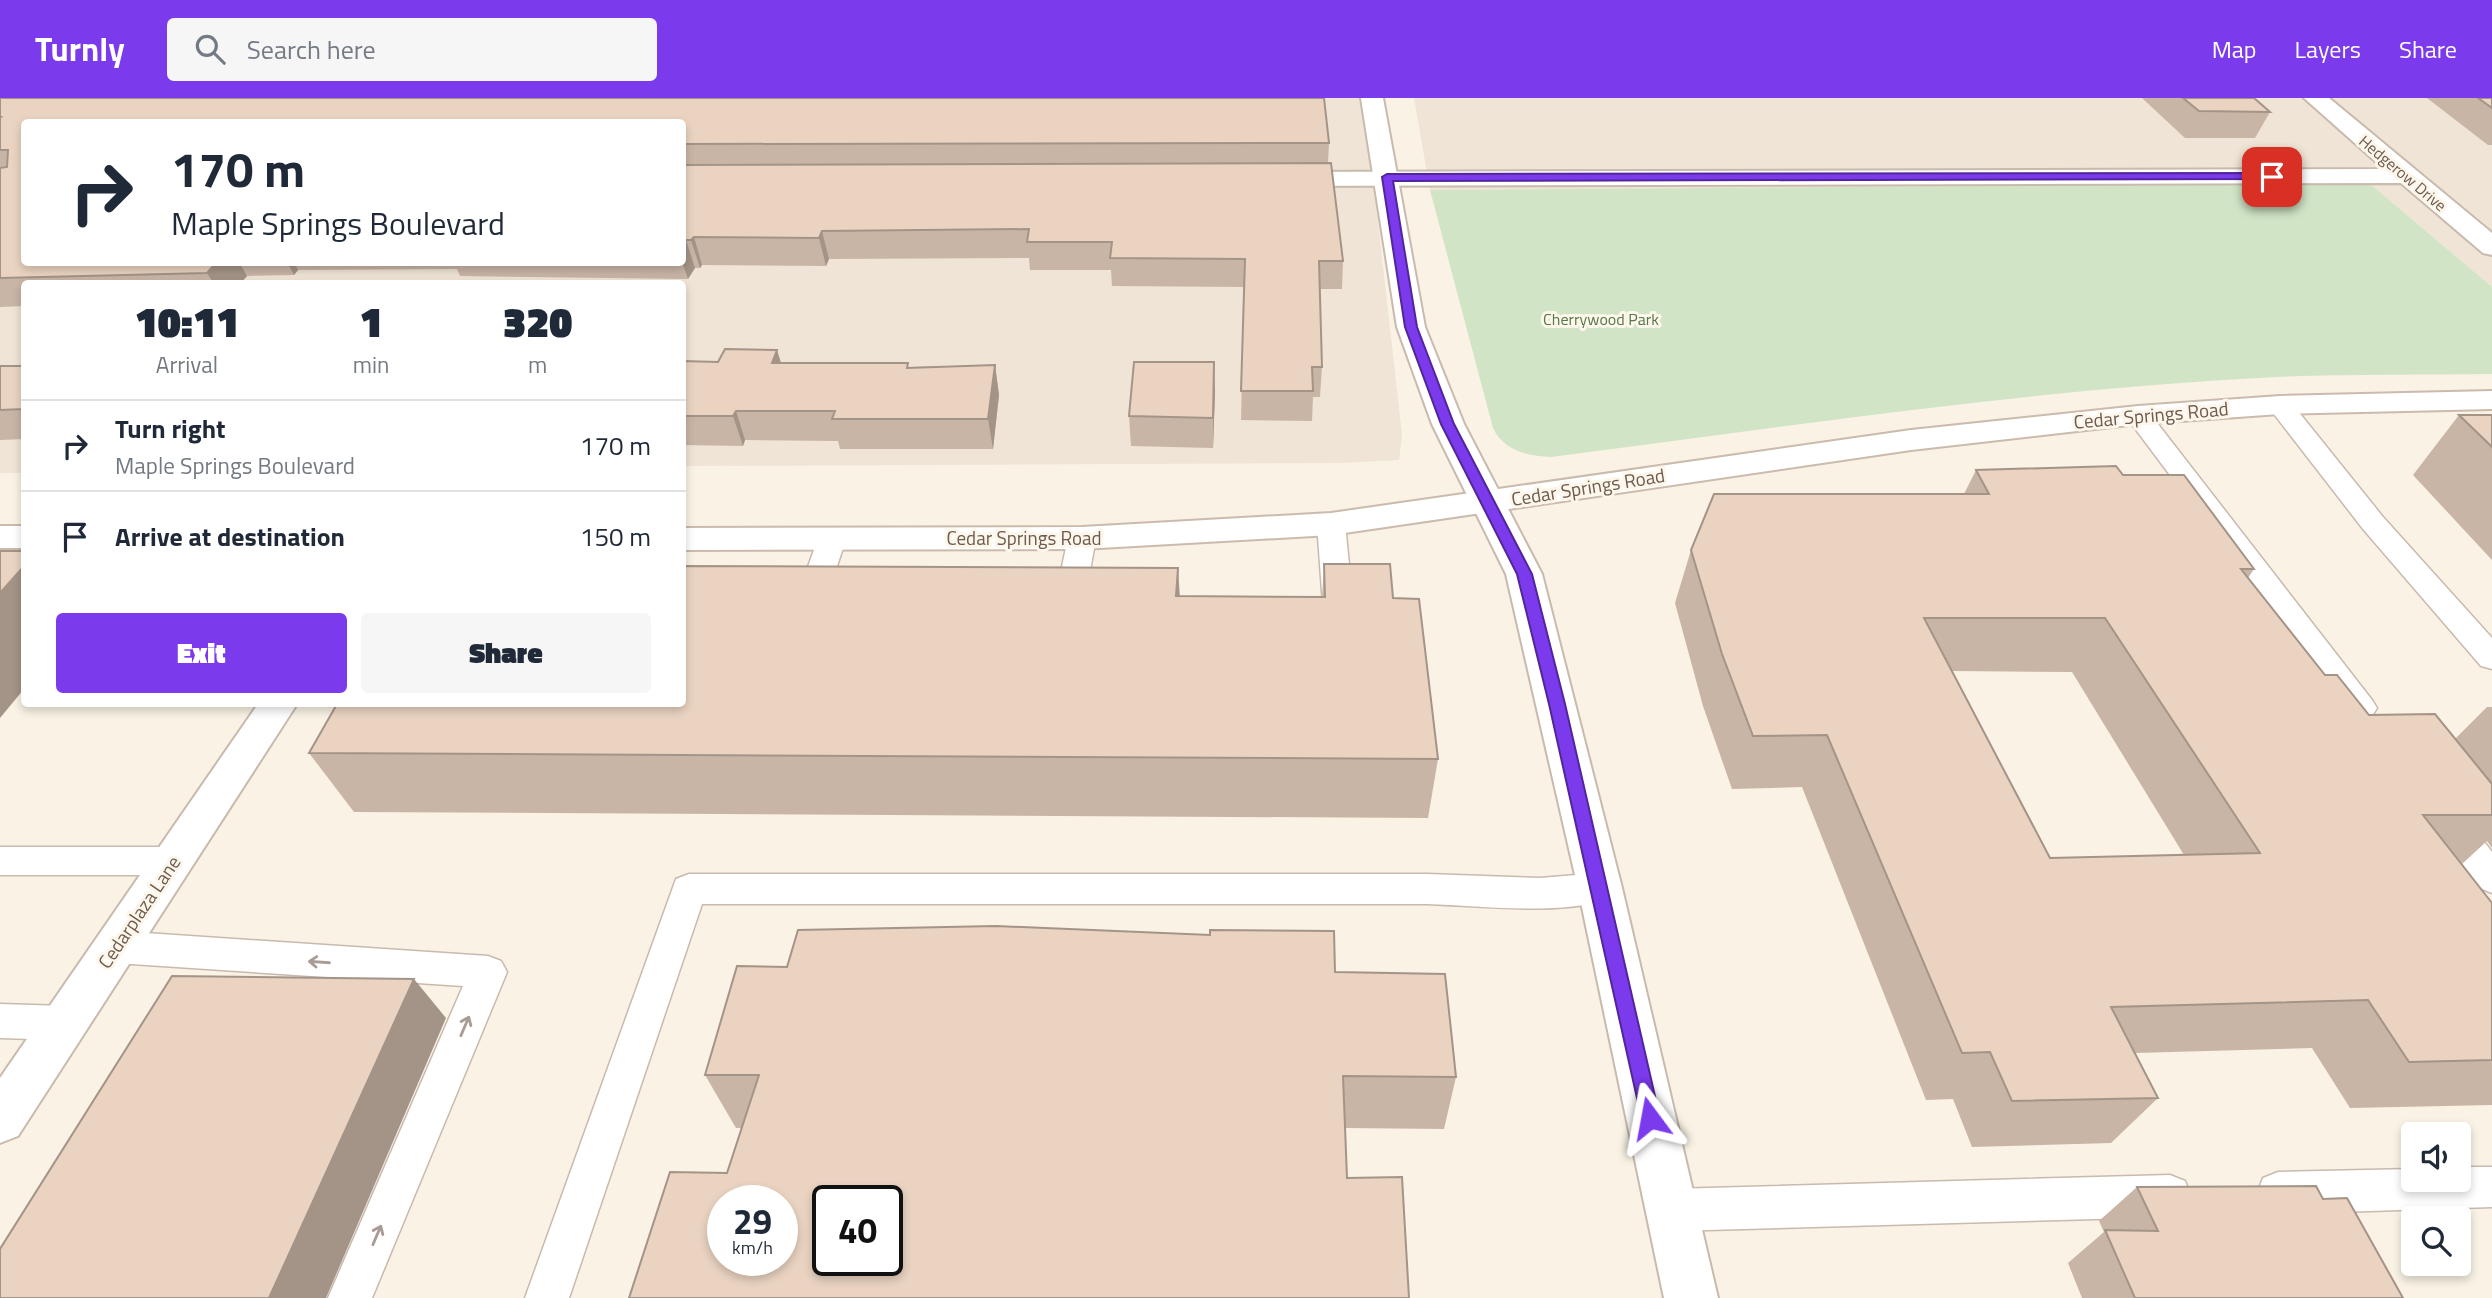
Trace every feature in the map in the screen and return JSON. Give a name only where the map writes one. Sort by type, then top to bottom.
[{"type":"street","points":[[1372,98],[1411,327],[1448,424],[1524,574],[1600,888],[1691,1298]]},
{"type":"street","name":"Hedgerow Drive","points":[[2315,98],[2492,247]]},
{"type":"street","points":[[1254,179],[2408,176]]},
{"type":"street","name":"Cedar Springs Road","points":[[686,539],[1082,538],[1331,524],[1911,440],[2138,415],[2280,405],[2492,400]]},
{"type":"street","points":[[0,537],[21,537]]},
{"type":"street","name":"Cedarplaza Lane","points":[[0,1120],[276,707]]},
{"type":"lane","points":[[2280,405],[2373,523],[2492,658]]},
{"type":"lane","points":[[2138,415],[2381,734]]},
{"type":"lane","points":[[1311,611],[1338,611],[1331,524]]},
{"type":"lane","points":[[780,607],[808,607],[832,538]]},
{"type":"lane","points":[[1082,538],[1068,612],[1095,612]]},
{"type":"lane","points":[[2432,800],[2492,878]]},
{"type":"lane","points":[[0,861],[173,861]]},
{"type":"lane","points":[[547,1298],[689,889],[1427,889],[1540,894],[1600,888]]},
{"type":"lane","points":[[116,947],[488,972],[350,1298]]},
{"type":"lane","points":[[0,1021],[65,1023]]},
{"type":"lane","points":[[1671,1210],[2492,1187]]},
{"type":"shaded area","points":[[0,98],[1364,98],[1402,435],[1399,460],[1343,463],[686,466],[686,280],[21,280],[21,473],[0,473]]},
{"type":"shaded area","points":[[1414,98],[2492,98],[2492,287],[2369,183],[1430,190]]},
{"type":"green space","name":"Cherrywood Park","points":[[2369,183],[2492,287],[2492,374],[2276,377],[2094,390],[1913,410],[1551,457],[1510,447],[1493,428],[1430,190]]},
{"type":"building","points":[[0,98],[1324,98],[1329,143],[686,144],[686,119],[21,119],[21,266],[213,266],[207,273],[0,278],[0,168],[7,167],[8,150],[0,150]]},
{"type":"building","points":[[2183,98],[2254,98],[2270,112],[2199,111]]},
{"type":"building","points":[[2478,98],[2492,98],[2492,108]]},
{"type":"building","points":[[1331,163],[1343,261],[1319,261],[1322,367],[1312,367],[1313,391],[1241,391],[1245,259],[1110,258],[1112,242],[1027,242],[1029,229],[822,231],[819,238],[694,237],[686,240],[686,165]]},
{"type":"building","points":[[725,349],[777,350],[772,363],[908,363],[907,368],[995,365],[988,419],[832,419],[835,411],[736,411],[733,416],[686,416],[686,361],[718,362]]},
{"type":"building","points":[[1134,362],[1214,362],[1213,418],[1129,416]]},
{"type":"building","points":[[0,366],[21,366],[21,409],[0,410]]},
{"type":"building","points":[[2459,415],[2492,415],[2492,447]]},
{"type":"building","points":[[2116,466],[2123,475],[2184,475],[2254,569],[2241,569],[2325,675],[2337,675],[2369,715],[2435,714],[2492,784],[2492,815],[2423,815],[2492,903],[2492,1060],[2409,1062],[2368,1000],[2111,1007],[2158,1098],[2012,1101],[1990,1052],[1962,1053],[1827,735],[1753,736],[1722,654],[1691,550],[1714,494],[1989,494],[1976,470]],"holes":[[[1924,618],[2105,618],[2260,853],[2050,858]]]},
{"type":"building","points":[[0,551],[21,551],[21,569],[0,593]]},
{"type":"building","points":[[1324,564],[1390,564],[1393,598],[1419,599],[1438,759],[309,753],[335,707],[686,707],[686,566],[1178,568],[1176,596],[1325,597]]},
{"type":"building","points":[[996,926],[1210,935],[1210,930],[1334,931],[1335,972],[1445,974],[1456,1077],[1343,1076],[1347,1178],[1402,1177],[1409,1298],[629,1298],[670,1172],[727,1173],[759,1075],[705,1075],[737,966],[787,967],[798,930]]},
{"type":"building","points":[[172,976],[414,979],[269,1298],[0,1298],[0,1249]]},
{"type":"building","points":[[2316,1186],[2323,1199],[2347,1198],[2403,1298],[2135,1298],[2105,1230],[2158,1231],[2137,1187]]},
{"type":"route","points":[[1650,1118],[1600,888],[1524,574],[1448,424],[1411,327],[1387,177],[2272,177]]}]
